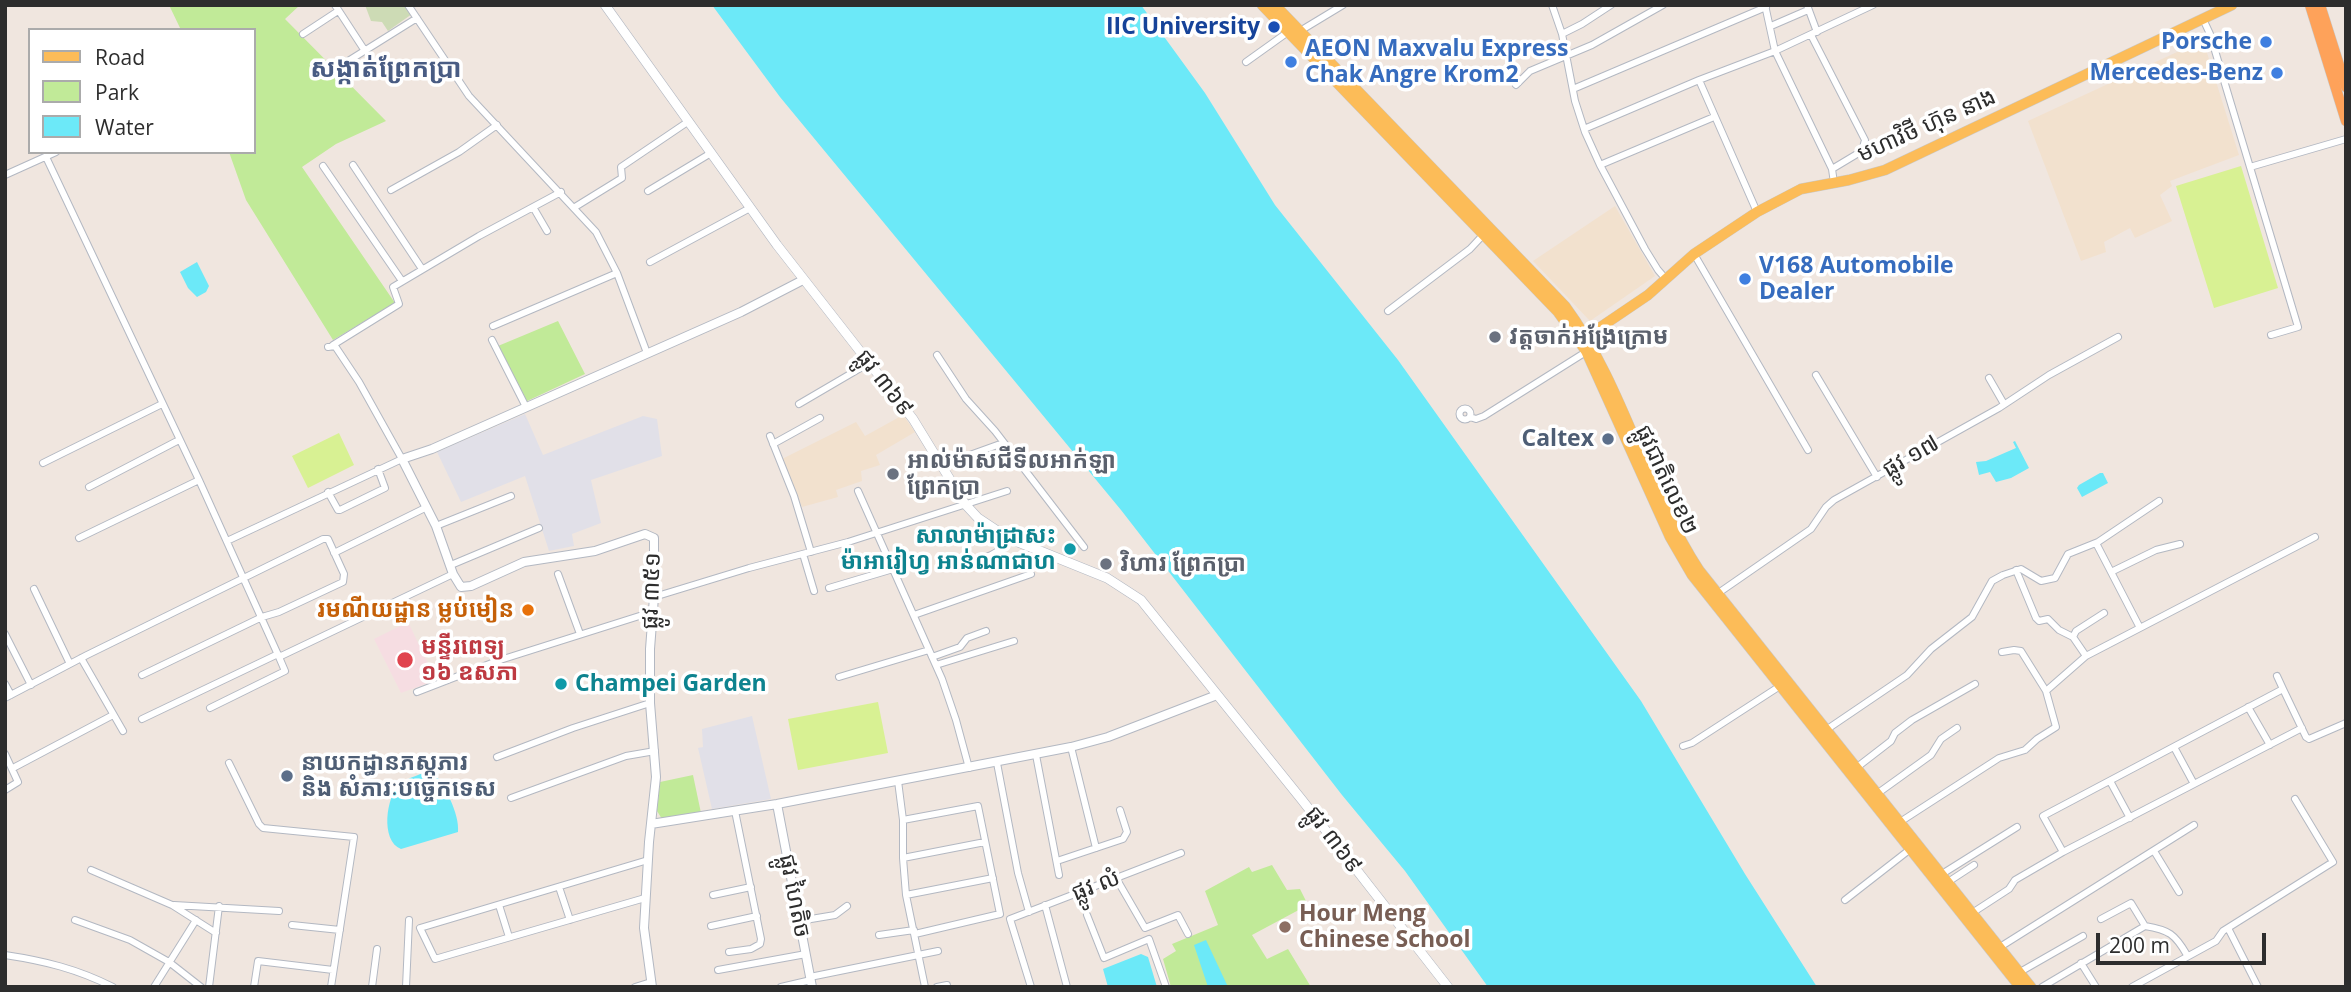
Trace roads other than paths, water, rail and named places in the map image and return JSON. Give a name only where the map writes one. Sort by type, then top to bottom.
[{"type":"highway","points":[[2310,5],[2346,121]]},
{"type":"highway","points":[[2320,5],[2346,87]]},
{"type":"main road","name":"ផ្លូវ ៣៦៩","points":[[605,5],[750,208],[913,419],[965,504],[989,527],[1008,538],[1088,569],[1125,588],[1153,613],[1448,987]]},
{"type":"main road","name":"ផ្លូវជាតិលេខ២","points":[[1262,5],[1557,297],[1587,344],[1679,536],[1719,600],[1780,686],[1856,768],[1874,797],[1900,822],[1914,847],[1945,878],[2020,987]]},
{"type":"main road","name":"ផ្លូវជាតិលេខ២","points":[[1275,5],[1389,130]]},
{"type":"main road","name":"មហាវិថី ហ៊ុន នាង","points":[[1587,344],[1694,254],[1757,212],[1801,189],[1885,170],[2232,5]]},
{"type":"main road","name":"ផ្លូវជាតិលេខ២","points":[[1436,178],[1484,234],[1587,344]]},
{"type":"main road","name":"ផ្លូវជាតិលេខ២","points":[[1719,600],[1914,847],[2031,987]]},
{"type":"street","points":[[408,5],[463,87],[596,232],[617,273],[647,353]]},
{"type":"street","points":[[1300,31],[1343,5]]},
{"type":"street","points":[[1552,5],[1562,34],[1575,101],[1584,130],[1644,250],[1665,278]]},
{"type":"street","points":[[1562,34],[1611,5]]},
{"type":"street","points":[[1516,85],[1530,71],[1567,57],[1663,5]]},
{"type":"street","points":[[1584,130],[1699,80],[1775,51],[1858,8],[1873,5]]},
{"type":"street","points":[[1573,89],[1765,6],[1775,51],[1832,169],[1834,183]]},
{"type":"street","points":[[303,34],[336,8],[365,51]]},
{"type":"street","points":[[1771,26],[1807,8],[1814,33],[1865,140],[1862,151],[1832,169]]},
{"type":"street","points":[[345,64],[417,18]]},
{"type":"street","points":[[2203,19],[2210,34],[2298,327],[2271,335]]},
{"type":"street","points":[[1246,62],[1288,32]]},
{"type":"street","points":[[1699,80],[1757,212]]},
{"type":"street","points":[[1600,165],[1714,117]]},
{"type":"street","points":[[575,207],[622,178],[621,167],[689,121]]},
{"type":"street","points":[[391,190],[459,152],[496,125]]},
{"type":"street","points":[[2250,167],[2346,139]]},
{"type":"street","points":[[648,191],[711,153]]},
{"type":"street","points":[[5,176],[53,154]]},
{"type":"street","points":[[46,157],[199,480],[285,671],[210,708]]},
{"type":"street","points":[[323,166],[402,281]]},
{"type":"street","points":[[353,166],[422,269]]},
{"type":"street","points":[[452,570],[436,526],[402,459],[359,382],[331,346],[399,304],[393,288],[402,281],[561,192]]},
{"type":"street","points":[[533,207],[547,230]]},
{"type":"street","points":[[650,262],[750,208]]},
{"type":"street","points":[[1388,311],[1470,249],[1484,234]]},
{"type":"street","points":[[1694,254],[1808,450]]},
{"type":"street","points":[[494,326],[617,273]]},
{"type":"street","points":[[227,541],[378,469],[432,449],[741,312],[803,279]]},
{"type":"street","name":"ផ្លូវ ១៧","points":[[1719,600],[1811,529],[1834,500],[2118,337]]},
{"type":"street","points":[[492,340],[526,407]]},
{"type":"street","points":[[1470,417],[1476,419],[1483,416],[1587,344]]},
{"type":"street","points":[[937,355],[966,399],[995,430],[1084,547]]},
{"type":"street","points":[[799,404],[869,363]]},
{"type":"street","points":[[1816,375],[1877,477]]},
{"type":"street","points":[[1989,378],[2004,404]]},
{"type":"street","points":[[43,463],[162,404]]},
{"type":"street","points":[[774,444],[820,418]]},
{"type":"street","points":[[770,436],[794,496],[811,552]]},
{"type":"street","points":[[89,487],[180,440]]},
{"type":"street","points":[[942,465],[1003,443]]},
{"type":"street","points":[[328,492],[340,510],[385,488],[378,469]]},
{"type":"street","points":[[79,538],[199,480]]},
{"type":"street","points":[[858,491],[936,664],[956,720],[969,768]]},
{"type":"street","points":[[654,597],[875,533],[1007,491]]},
{"type":"street","points":[[436,526],[511,496]]},
{"type":"street","points":[[1823,733],[1907,675],[1931,649],[1972,617],[1992,581],[2021,569],[2041,581],[2055,578],[2068,554],[2096,544],[2159,501]]},
{"type":"street","points":[[334,553],[427,508]]},
{"type":"street","points":[[142,719],[279,656],[539,528]]},
{"type":"street","name":"ផ្លូវ ៣៥១","points":[[452,570],[458,584],[464,587],[524,562],[595,551],[649,534],[654,538],[650,703],[656,777],[644,928],[651,984]]},
{"type":"street","points":[[2046,691],[2086,656],[2139,626],[2315,537]]},
{"type":"street","points":[[966,558],[973,560],[987,557],[1006,544],[1008,538]]},
{"type":"street","points":[[5,684],[8,697],[243,576],[323,539],[328,540],[344,574],[343,582],[279,612],[262,617],[142,675]]},
{"type":"street","points":[[2096,544],[2139,626]]},
{"type":"street","points":[[2111,572],[2156,550],[2180,544]]},
{"type":"street","points":[[803,554],[814,591]]},
{"type":"street","points":[[829,588],[893,569]]},
{"type":"street","points":[[2016,570],[2036,618],[2039,621],[2048,619],[2059,630],[2073,637],[2086,656]]},
{"type":"street","points":[[558,574],[580,634]]},
{"type":"street","points":[[914,615],[1031,574]]},
{"type":"street","points":[[34,589],[70,664]]},
{"type":"street","points":[[418,692],[497,661],[652,612]]},
{"type":"street","points":[[2073,637],[2076,631],[2104,613]]},
{"type":"street","points":[[839,677],[960,647],[967,638],[986,631]]},
{"type":"street","points":[[5,634],[31,685]]},
{"type":"street","points":[[936,664],[1014,641]]},
{"type":"street","points":[[1900,822],[1999,758],[2025,750],[2056,727],[2046,691],[2021,651],[2002,652]]},
{"type":"street","points":[[81,658],[123,731]]},
{"type":"street","points":[[2277,676],[2309,739],[2346,723]]},
{"type":"street","points":[[1856,768],[1891,741],[1895,733],[1912,720],[1975,684]]},
{"type":"street","points":[[1684,746],[1780,686]]},
{"type":"street","points":[[2063,852],[2043,816],[2283,688]]},
{"type":"street","points":[[651,824],[777,804],[1036,755],[1108,737],[1217,695]]},
{"type":"street","points":[[497,757],[650,703]]},
{"type":"street","points":[[2248,707],[2270,745]]},
{"type":"street","points":[[13,768],[113,715]]},
{"type":"street","points":[[1874,797],[1931,755],[1941,739],[1957,728]]},
{"type":"street","points":[[1969,915],[2009,889],[2015,880],[2063,852],[2302,728]]},
{"type":"street","points":[[1071,747],[1096,848]]},
{"type":"street","points":[[2174,747],[2194,784]]},
{"type":"street","points":[[511,798],[626,756],[655,751]]},
{"type":"street","points":[[5,754],[18,782],[5,790]]},
{"type":"street","points":[[1036,755],[1059,875]]},
{"type":"street","points":[[229,763],[263,828],[354,836],[331,987]]},
{"type":"street","points":[[997,763],[1018,873],[1029,912]]},
{"type":"street","points":[[898,781],[903,820],[906,895],[925,987]]},
{"type":"street","points":[[2110,781],[2130,818]]},
{"type":"street","points":[[2132,987],[2216,941],[2228,928],[2333,862],[2295,799]]},
{"type":"street","name":"ផ្លូវ ហៃតិច","points":[[777,804],[811,981]]},
{"type":"street","points":[[879,935],[914,932],[1000,914],[978,806],[903,820]]},
{"type":"street","points":[[1057,861],[1126,836],[1120,810]]},
{"type":"street","points":[[729,952],[760,944],[757,916],[735,811]]},
{"type":"street","points":[[2000,947],[2194,825]]},
{"type":"street","points":[[1945,878],[2017,827]]},
{"type":"street","points":[[903,858],[985,842]]},
{"type":"street","points":[[1845,900],[1914,847]]},
{"type":"street","points":[[2154,851],[2179,892]]},
{"type":"street","name":"ផ្លូវ លំ","points":[[1031,987],[1010,919],[1181,853]]},
{"type":"street","points":[[645,898],[435,959],[420,928],[648,860]]},
{"type":"street","points":[[1945,878],[1974,865]]},
{"type":"street","points":[[91,870],[172,905],[216,933]]},
{"type":"street","points":[[906,895],[993,878]]},
{"type":"street","points":[[1116,878],[1145,928],[1166,987]]},
{"type":"street","points":[[559,887],[570,920]]},
{"type":"street","points":[[713,895],[751,887]]},
{"type":"street","points":[[2101,919],[2131,903],[2145,926]]},
{"type":"street","points":[[172,905],[279,911]]},
{"type":"street","points":[[499,905],[509,937]]},
{"type":"street","points":[[1045,905],[1067,987]]},
{"type":"street","points":[[209,987],[219,906]]},
{"type":"street","points":[[799,921],[835,915],[847,906]]},
{"type":"street","points":[[1087,915],[1104,958],[1149,939]]},
{"type":"street","points":[[1145,928],[1178,915],[1188,934]]},
{"type":"street","points":[[711,926],[757,916]]},
{"type":"street","points":[[75,920],[130,940],[169,962],[201,987]]},
{"type":"street","points":[[154,987],[196,920]]},
{"type":"street","points":[[406,987],[409,920]]},
{"type":"street","points":[[292,925],[340,930]]},
{"type":"street","points":[[2042,987],[2145,926],[2163,929],[2174,935],[2187,956]]},
{"type":"street","points":[[2228,928],[2258,987]]},
{"type":"street","points":[[2020,972],[2083,936]]},
{"type":"street","points":[[372,987],[377,949]]},
{"type":"street","points":[[781,987],[938,951]]},
{"type":"street","points":[[718,970],[806,954]]},
{"type":"street","points":[[5,955],[80,971],[113,987]]},
{"type":"street","points":[[254,987],[258,961],[333,970]]},
{"type":"street","points":[[2081,963],[2096,987]]},
{"type":"street","points":[[635,987],[651,984]]},
{"type":"street","points":[[937,987],[947,985]]},
{"type":"water","points":[[712,5],[1141,5],[1205,93],[1275,205],[1398,360],[1641,701],[1817,987],[1488,987],[1405,871],[1342,795],[1121,510],[780,97]]},
{"type":"water","points":[[197,262],[209,286],[206,292],[197,297],[188,288],[180,272]]},
{"type":"water","points":[[2015,441],[2029,468],[2011,478],[1996,482],[1990,472],[1979,475],[1976,462],[1986,461],[2016,448],[2013,442]]},
{"type":"water","points":[[2103,473],[2108,483],[2082,497],[2077,488],[2079,485]]},
{"type":"water","points":[[432,770],[450,800],[458,832],[401,849],[394,844],[388,828],[391,798],[400,784]]},
{"type":"water","points":[[1206,940],[1228,987],[1208,987],[1194,945]]},
{"type":"water","points":[[1141,954],[1148,957],[1157,987],[1108,987],[1103,969]]},
{"type":"place","name":"IIC University","points":[[1274,27]]},
{"type":"place","name":"Porsche","points":[[2266,42]]},
{"type":"place","name":"AEON Maxvalu Express Chak Angre Krom2","points":[[1291,62]]},
{"type":"place","name":"Mercedes-Benz","points":[[2277,73]]},
{"type":"place","name":"V168 Automobile Dealer","points":[[1745,279]]},
{"type":"place","name":"វត្តចាក់អង្រែក្រោម","points":[[1495,337]]},
{"type":"place","name":"Caltex","points":[[1608,439]]},
{"type":"place","name":"អាល់ម៉ាសជីទីលអាក់ឡា ព្រែកប្រា","points":[[893,474]]},
{"type":"place","name":"សាលាម៉ាដ្រាសះ ម៉ាអារៀហ្វ អាន់ណាជាហ","points":[[1070,549]]},
{"type":"place","name":"វិហារ ព្រែកប្រា","points":[[1106,564]]},
{"type":"place","name":"រមណីយដ្ឋាន ម្លប់មៀន","points":[[528,610]]},
{"type":"place","name":"មន្ទីរពេទ្យ ១៦ ឧសភា","points":[[405,660]]},
{"type":"place","name":"Champei Garden","points":[[561,684]]},
{"type":"place","name":"នាយកដ្ធានភស្កុភារ និង សំភារៈបច្ចេកទេស","points":[[287,776]]},
{"type":"place","name":"Hour Meng Chinese School","points":[[1285,927]]},
{"type":"district","name":"សង្កាត់ព្រែកប្រា","points":[[386,70]]}]
